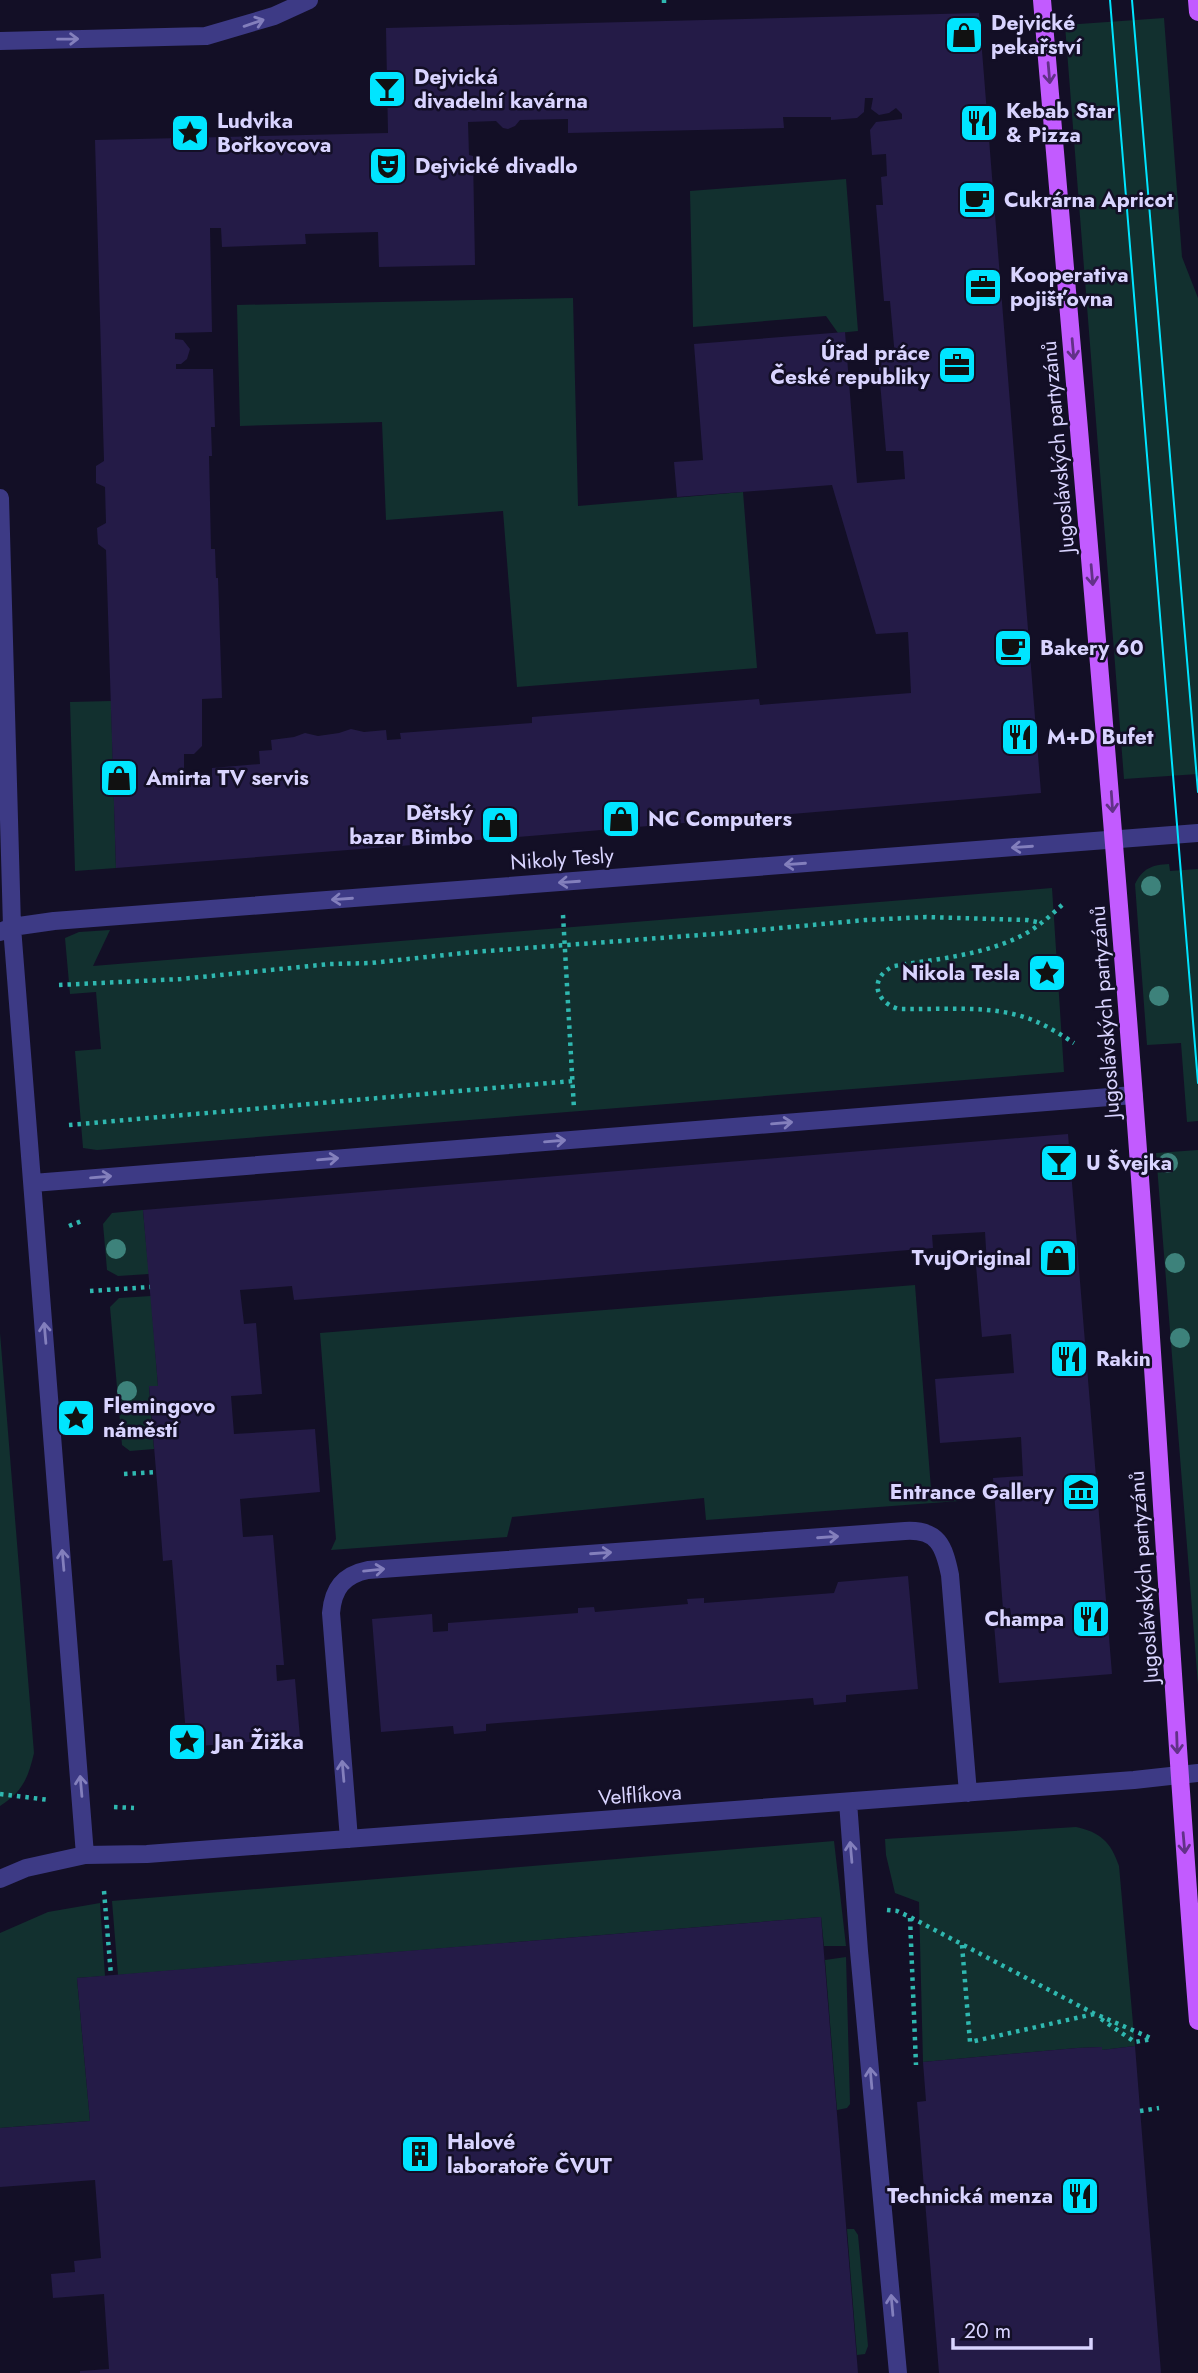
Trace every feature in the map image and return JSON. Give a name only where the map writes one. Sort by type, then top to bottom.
[{"type":"main road","name":"Jugoslávských partyzánů","points":[[1042,0],[1115,839],[1178,1775],[1198,2021]]},
{"type":"main road","points":[[1197,0],[1198,12]]},
{"type":"street","points":[[0,41],[206,36],[241,28],[304,2]]},
{"type":"street","points":[[0,498],[6,930],[33,1182],[85,1855],[26,1868],[0,1879]]},
{"type":"street","name":"Nikoly Tesly","points":[[6,930],[54,921],[1198,833]]},
{"type":"street","points":[[33,1182],[1134,1095]]},
{"type":"street","points":[[349,1839],[332,1599],[338,1586],[346,1578],[357,1573],[382,1569],[919,1530],[931,1535],[946,1553],[968,1793]]},
{"type":"street","name":"Velflíkova","points":[[85,1855],[147,1854],[968,1793],[1198,1773]]},
{"type":"street","points":[[848,1802],[898,2373]]},
{"type":"path","points":[[561,882],[576,1139]]},
{"type":"path","points":[[1062,905],[1042,923],[1014,939],[980,951],[894,966],[886,970],[880,978],[878,988],[881,999],[888,1006],[899,1009],[985,1010],[1011,1014],[1049,1028],[1074,1043]]},
{"type":"path","points":[[59,985],[181,979],[330,964],[926,917],[1027,920],[1042,923]]},
{"type":"path","points":[[69,1125],[573,1081]]},
{"type":"path","points":[[90,1291],[150,1287]]},
{"type":"path","points":[[124,1474],[156,1472]]},
{"type":"path","points":[[0,1794],[15,1796]]},
{"type":"path","points":[[119,1807],[134,1808]]},
{"type":"path","points":[[104,1891],[111,1975]]},
{"type":"path","points":[[916,2065],[910,1917],[962,1944],[1093,2013],[1153,2039],[1135,2042],[1093,2013],[970,2042],[962,1944]]},
{"type":"path","points":[[1140,2110],[1159,2108]]},
{"type":"green space","points":[[1164,18],[1182,257],[1198,298],[1198,774],[1124,779],[1065,25]]},
{"type":"green space","points":[[846,179],[858,331],[838,333],[826,316],[693,327],[690,191]]},
{"type":"green space","points":[[573,298],[578,506],[743,492],[757,668],[517,687],[503,511],[386,520],[382,422],[240,426],[237,305]]},
{"type":"green space","points":[[111,701],[116,868],[75,871],[70,702]]},
{"type":"green space","points":[[1169,864],[1170,871],[1198,869],[1198,1121],[1187,1122],[1181,1043],[1147,1045],[1135,884],[1149,868]]},
{"type":"green space","points":[[1052,888],[1064,1072],[97,1150],[83,1148],[75,1051],[101,1049],[96,992],[70,994],[65,938],[79,932],[110,930],[93,966]]},
{"type":"green space","points":[[1198,1150],[1198,1685],[1156,1153]]},
{"type":"green space","points":[[143,1210],[149,1274],[118,1276],[107,1270],[103,1224],[112,1213]]},
{"type":"green space","points":[[915,1285],[931,1489],[940,1496],[959,1497],[959,1501],[706,1520],[704,1498],[512,1517],[507,1537],[331,1550],[336,1539],[320,1333]]},
{"type":"green space","points":[[151,1296],[158,1386],[149,1387],[154,1449],[130,1451],[122,1445],[110,1307],[119,1298]]},
{"type":"green space","points":[[0,1333],[34,1753],[23,1784],[0,1806]]},
{"type":"green space","points":[[1076,1827],[1104,1839],[1119,1866],[1135,2046],[1102,2050],[1102,2047],[1077,2048],[923,2062],[919,1902],[895,1893],[885,1839]]},
{"type":"green space","points":[[834,1841],[846,1946],[824,1946],[821,1917],[118,1975],[112,1901]]},
{"type":"green space","points":[[100,1903],[105,1976],[77,1978],[90,2121],[0,2128],[0,1933],[48,1912]]},
{"type":"green space","points":[[846,1957],[850,2104],[847,2108],[837,2110],[825,1960]]},
{"type":"green space","points":[[847,2229],[854,2229],[858,2235],[868,2346],[865,2354],[857,2355]]},
{"type":"building","points":[[979,13],[1041,793],[116,868],[106,550],[98,544],[97,528],[106,523],[105,487],[96,483],[96,466],[104,461],[95,140],[388,133],[386,28]],"holes":[[[865,98],[873,98],[871,109],[879,115],[896,108],[902,114],[902,119],[876,122],[870,130],[872,155],[886,154],[887,176],[881,177],[883,205],[876,205],[884,301],[890,301],[895,357],[878,359],[886,451],[903,451],[905,479],[857,483],[845,332],[694,344],[703,460],[674,462],[677,497],[832,485],[876,634],[908,632],[911,693],[760,705],[759,699],[532,717],[532,723],[400,733],[401,739],[387,740],[386,730],[364,732],[351,729],[318,736],[305,733],[271,740],[272,750],[259,751],[260,764],[212,768],[212,779],[194,779],[190,773],[184,773],[184,754],[194,754],[202,746],[202,699],[222,698],[218,578],[215,549],[211,549],[209,456],[212,456],[211,427],[215,427],[213,369],[176,369],[176,364],[187,359],[190,349],[183,340],[175,339],[175,333],[212,332],[210,228],[221,228],[222,247],[306,244],[305,234],[378,232],[379,267],[475,265],[473,156],[469,155],[468,122],[496,121],[508,129],[520,120],[568,119],[568,133],[784,128],[783,117],[831,117],[831,120],[857,118],[864,112]]]},
{"type":"building","points":[[1068,1134],[1112,1674],[999,1683],[994,1624],[1012,1622],[1010,1608],[1003,1609],[993,1478],[1023,1476],[1021,1437],[940,1443],[935,1379],[1014,1373],[1011,1334],[982,1337],[976,1265],[987,1265],[985,1232],[932,1235],[933,1248],[294,1300],[292,1286],[240,1290],[244,1324],[256,1323],[262,1394],[231,1396],[234,1434],[315,1429],[320,1492],[240,1499],[243,1537],[273,1535],[284,1665],[276,1665],[277,1681],[295,1679],[300,1738],[187,1747],[172,1560],[163,1561],[149,1386],[158,1386],[143,1210]]},
{"type":"building","points":[[908,1576],[918,1689],[846,1695],[846,1702],[814,1705],[813,1698],[486,1724],[486,1731],[454,1734],[453,1726],[381,1732],[372,1619],[432,1614],[433,1632],[448,1631],[448,1623],[578,1613],[578,1608],[594,1607],[595,1612],[688,1604],[687,1599],[704,1598],[704,1603],[834,1593],[838,1582]]},
{"type":"building","name":"Halové laboratoře ČVUT","points":[[821,1917],[858,2373],[80,2373],[109,2369],[104,2294],[53,2298],[51,2274],[75,2272],[74,2261],[101,2258],[95,2180],[0,2187],[0,2128],[90,2121],[77,1978]]},
{"type":"building","points":[[1135,2046],[1161,2373],[939,2373],[917,2102],[926,2101],[923,2062],[1077,2048],[1102,2047],[1102,2050]]},
{"type":"tram line","points":[[1110,0],[1198,1083]]},
{"type":"tram line","points":[[1132,0],[1198,792]]},
{"type":"place","name":"Dejvické pekařství","points":[[964,35]]},
{"type":"place","name":"Dejvická divadelní kavárna","points":[[387,89]]},
{"type":"place","name":"Kebab Star & Pizza","points":[[979,123]]},
{"type":"place","name":"Ludvika Bořkovcova","points":[[190,133]]},
{"type":"place","name":"Dejvické divadlo","points":[[388,166]]},
{"type":"place","name":"Cukrárna Apricot","points":[[977,200]]},
{"type":"place","name":"Kooperativa pojišťovna","points":[[983,287]]},
{"type":"place","name":"Úřad práce České republiky","points":[[957,365]]},
{"type":"place","name":"Bakery 60","points":[[1013,648]]},
{"type":"place","name":"M+D Bufet","points":[[1020,737]]},
{"type":"place","name":"Amirta TV servis","points":[[119,778]]},
{"type":"place","name":"NC Computers","points":[[621,819]]},
{"type":"place","name":"Dětský bazar Bimbo","points":[[500,825]]},
{"type":"place","name":"Nikola Tesla","points":[[1047,973]]},
{"type":"place","name":"U Švejka","points":[[1059,1163]]},
{"type":"place","name":"TvujOriginal","points":[[1058,1258]]},
{"type":"place","name":"Rakin","points":[[1069,1359]]},
{"type":"place","name":"Flemingovo náměstí","points":[[76,1418]]},
{"type":"place","name":"Entrance Gallery","points":[[1081,1492]]},
{"type":"place","name":"Champa","points":[[1091,1619]]},
{"type":"place","name":"Jan Žižka","points":[[187,1742]]},
{"type":"place","name":"Halové laboratoře ČVUT","points":[[420,2154]]},
{"type":"place","name":"Technická menza","points":[[1080,2196]]}]
